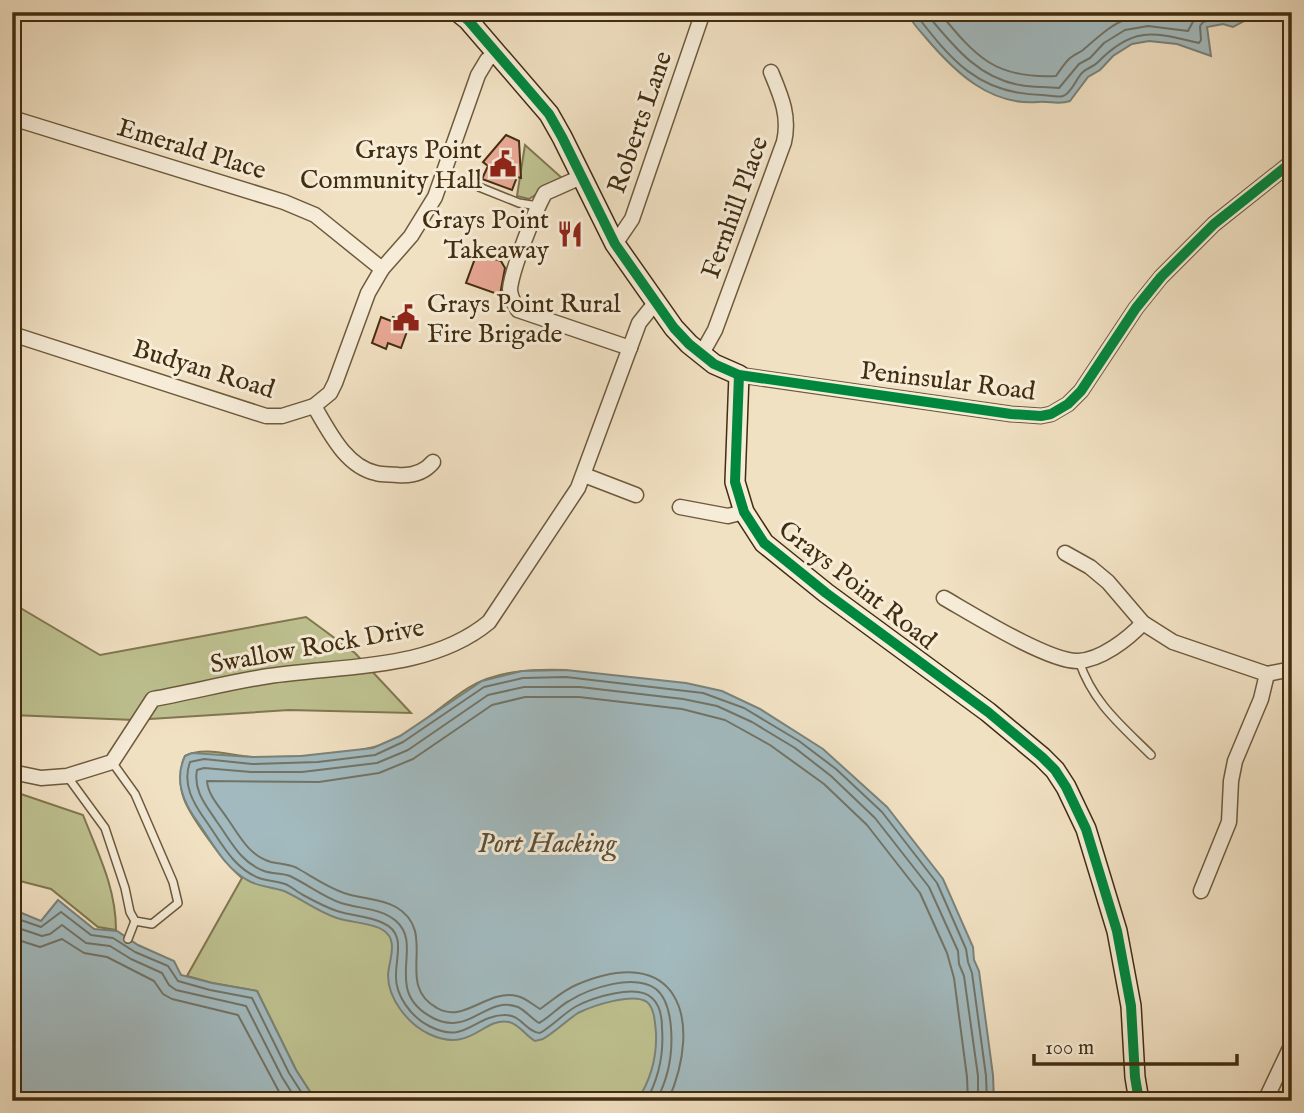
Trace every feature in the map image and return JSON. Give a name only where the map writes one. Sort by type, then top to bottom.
[{"type":"street","points":[[458,12],[549,114],[615,244],[674,328],[701,355],[739,375]]},
{"type":"street","name":"Roberts Lane","points":[[615,244],[632,219],[703,12]]},
{"type":"street","points":[[433,462],[427,469],[409,475],[376,473],[355,463],[335,442],[314,406],[330,393],[339,377],[368,293],[382,268],[411,236],[435,197],[478,75],[496,53]]},
{"type":"street","name":"Fernhill Place","points":[[701,355],[715,330],[784,142],[786,112],[771,72]]},
{"type":"street","name":"Emerald Place","points":[[12,118],[284,202],[315,215],[382,268]]},
{"type":"street","name":"Peninsular Road","points":[[739,375],[1020,415],[1051,414],[1076,397],[1136,308],[1161,277],[1214,224],[1292,162]]},
{"type":"street","points":[[581,177],[545,193],[510,288],[511,299],[518,310],[630,348]]},
{"type":"street","name":"Swallow Rock Drive","points":[[112,762],[153,699],[268,676],[405,659],[470,637],[489,622],[568,506],[584,475],[644,315],[655,303]]},
{"type":"street","name":"Budyan Road","points":[[12,334],[266,416],[282,416],[314,406]]},
{"type":"street","name":"Grays Point Road","points":[[739,375],[735,482],[744,512],[764,543],[826,593],[988,712],[1055,770],[1066,787],[1086,829],[1117,931],[1131,1006],[1139,1101]]},
{"type":"street","points":[[584,475],[636,495]]},
{"type":"street","points":[[680,507],[728,516],[744,512]]},
{"type":"street","points":[[1065,553],[1090,567],[1108,582],[1143,623],[1173,642],[1267,674],[1292,669]]},
{"type":"street","points":[[944,598],[1041,650],[1064,659],[1079,661],[1096,656],[1143,623]]},
{"type":"street","points":[[1202,891],[1229,822],[1235,761],[1261,699],[1267,674]]},
{"type":"street","points":[[12,772],[41,778],[67,776],[112,762]]},
{"type":"street","points":[[1265,1101],[1292,1044]]},
{"type":"lane","points":[[479,187],[519,203],[539,206]]},
{"type":"lane","points":[[1079,661],[1092,692],[1105,710],[1151,755]]},
{"type":"lane","points":[[112,762],[135,793],[173,882],[178,903],[152,924],[135,921]]},
{"type":"lane","points":[[67,776],[105,828],[135,921]]},
{"type":"lane","points":[[128,939],[135,921]]},
{"type":"green space","points":[[525,145],[562,178],[529,199],[517,196]]},
{"type":"green space","points":[[12,603],[100,655],[306,617],[355,653],[411,713],[289,710],[134,720],[12,715]]},
{"type":"green space","name":"Port Hacking","points":[[566,670],[839,1101],[316,1101],[296,1070],[257,991],[187,976],[242,878],[218,852],[188,807],[182,794],[181,783],[185,756],[201,752],[253,757],[330,755],[374,747],[400,737],[468,688],[491,677],[516,672]]},
{"type":"green space","points":[[12,791],[83,815],[110,885],[116,930],[98,927],[51,889],[12,879]]},
{"type":"water","points":[[907,12],[1261,12],[1233,27],[1223,24],[1207,27],[1211,56],[1177,44],[1149,41],[1132,44],[1088,77],[1070,101],[1058,103],[1021,102],[1004,98],[975,84],[937,51],[915,26]]},
{"type":"water","name":"Port Hacking","points":[[566,670],[686,683],[722,691],[760,709],[823,749],[887,807],[943,879],[973,947],[974,960],[979,971],[994,1101],[637,1101],[652,1068],[656,1042],[653,1013],[650,1005],[641,999],[612,1001],[584,1010],[543,1039],[535,1041],[509,1022],[491,1025],[466,1038],[456,1040],[429,1034],[407,1017],[391,993],[388,975],[392,945],[388,934],[372,925],[342,920],[284,891],[258,885],[240,876],[220,854],[184,798],[180,773],[185,756],[192,753],[252,757],[301,756],[373,748],[400,736],[482,681],[522,671]]},
{"type":"water","points":[[58,900],[94,929],[117,931],[138,945],[174,961],[181,975],[257,991],[296,1070],[316,1101],[12,1101],[12,909],[41,921]]},
{"type":"building","name":"Grays Point Community Hall","points":[[506,135],[519,141],[521,178],[517,177],[512,190],[482,179],[488,166],[483,162]]},
{"type":"building","points":[[477,253],[501,261],[505,268],[500,295],[466,283]]},
{"type":"building","points":[[381,317],[391,321],[393,317],[410,323],[401,348],[388,343],[386,349],[372,343]]},
{"type":"cycle path","points":[[458,12],[468,20],[549,114],[615,244],[674,328],[714,364],[739,375],[1011,414],[1051,414],[1068,404],[1081,391],[1136,308],[1161,277],[1214,224],[1292,162]]},
{"type":"cycle path","points":[[739,375],[735,482],[744,512],[764,543],[826,593],[988,712],[1042,757],[1066,787],[1086,829],[1117,931],[1131,1006],[1139,1101]]},
{"type":"place","name":"Grays Point Community Hall","points":[[503,164]]},
{"type":"place","name":"Grays Point Takeaway","points":[[570,234]]},
{"type":"place","name":"Grays Point Rural Fire Brigade","points":[[406,318]]}]
